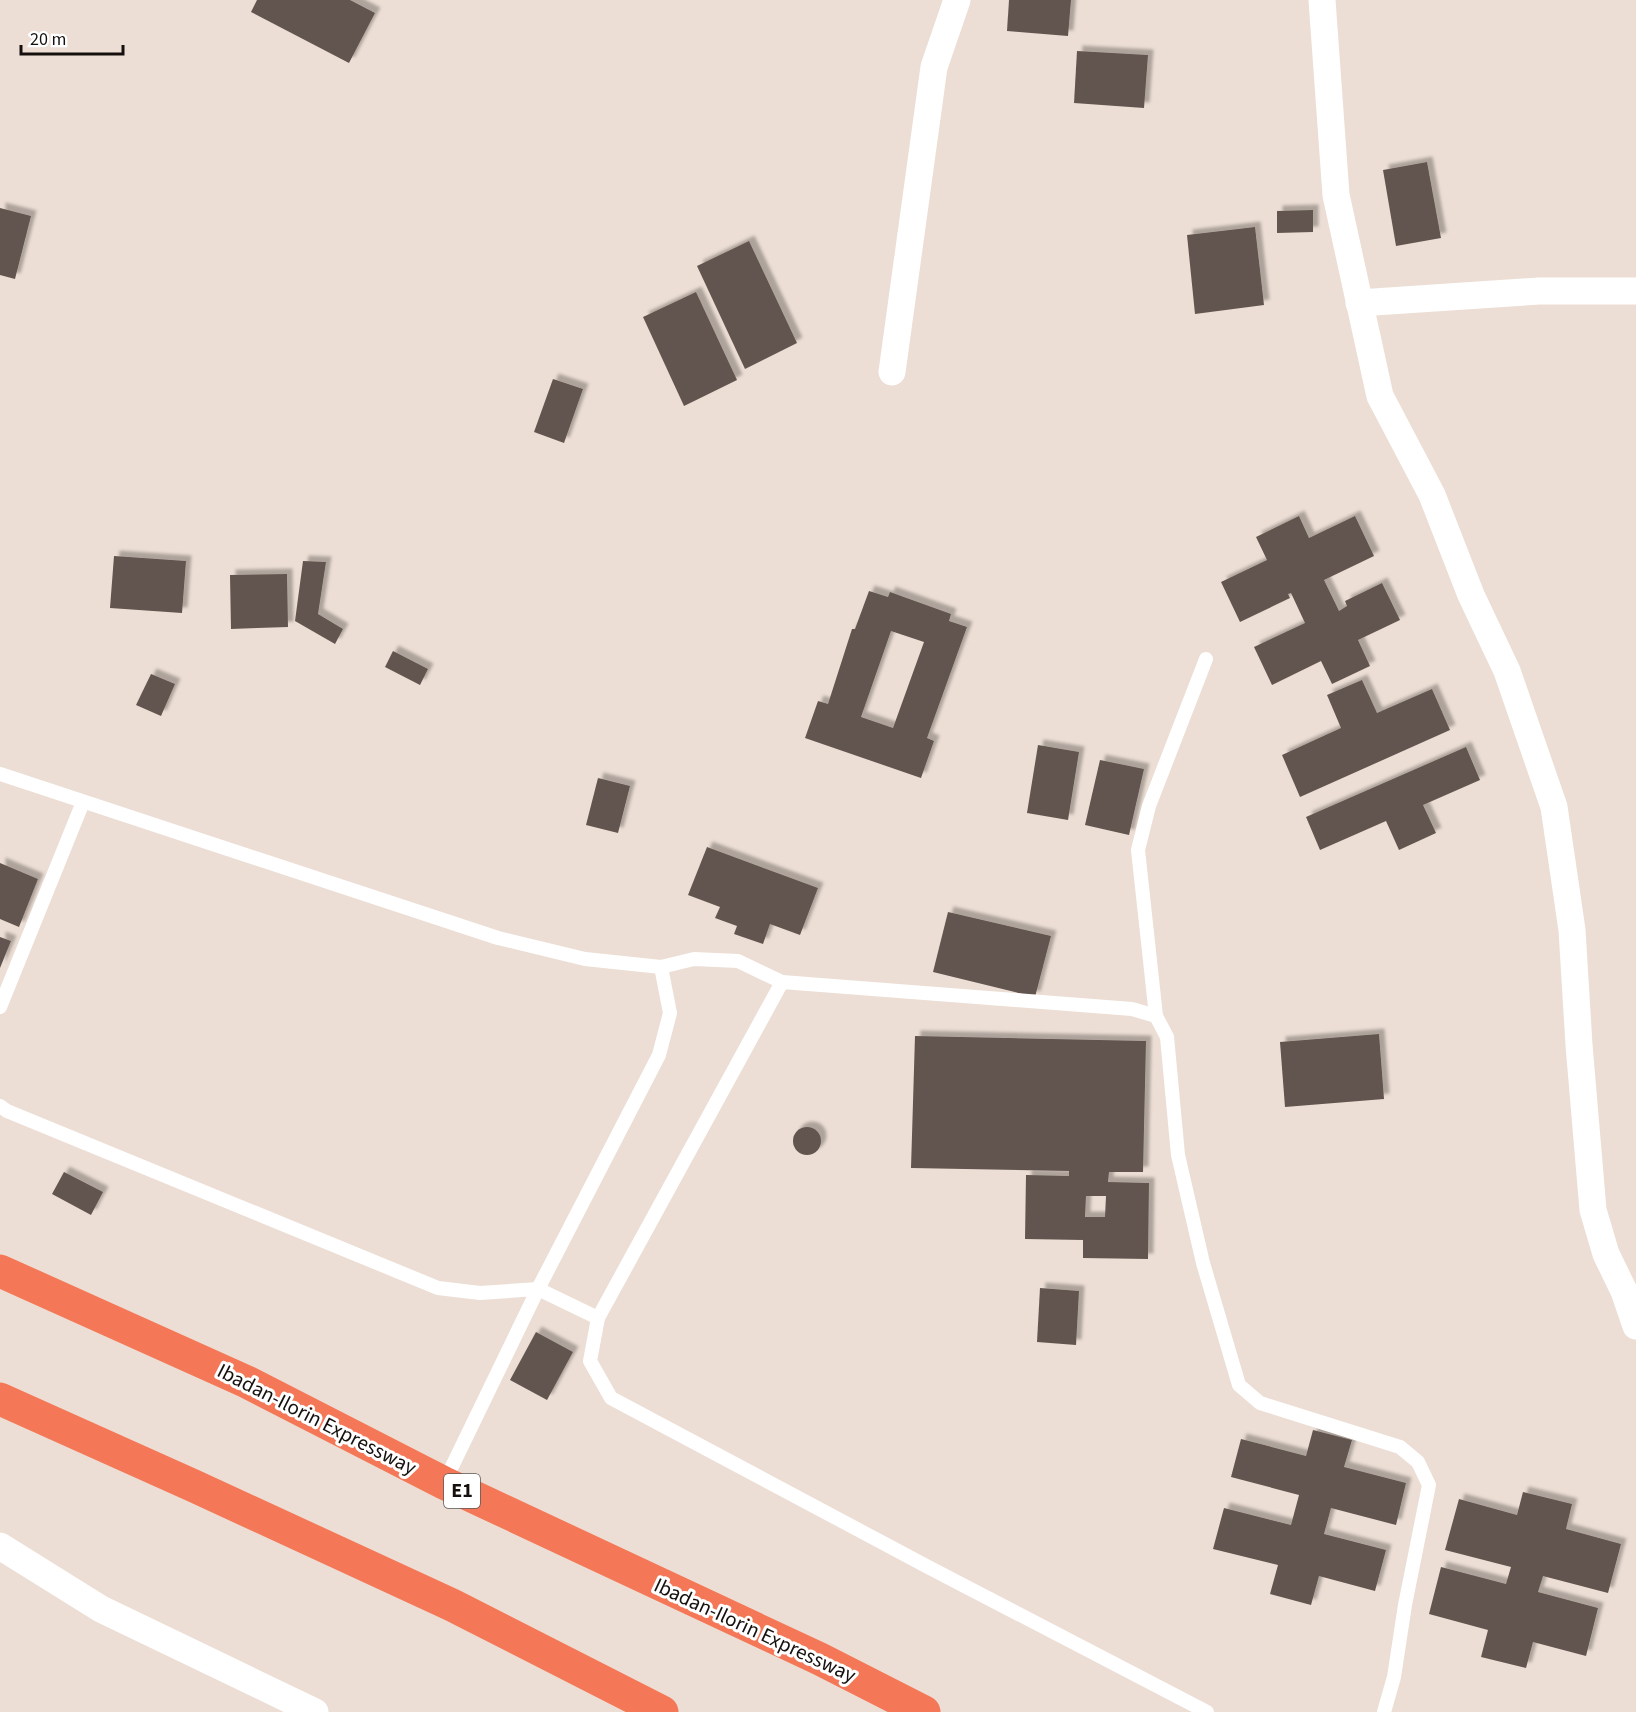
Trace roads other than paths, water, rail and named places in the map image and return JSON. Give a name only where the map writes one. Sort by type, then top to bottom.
[{"type":"highway","name":"Ibadan-Ilorin Expressway","points":[[0,1271],[247,1382],[444,1483],[809,1654],[924,1712]]},
{"type":"highway","points":[[0,1399],[452,1605],[662,1712]]},
{"type":"street","points":[[892,372],[934,67],[957,0]]},
{"type":"street","points":[[1322,0],[1336,195],[1380,396],[1432,495],[1471,596],[1507,671],[1554,807],[1572,930],[1593,1210],[1606,1254],[1624,1291],[1636,1326]]},
{"type":"street","points":[[1359,303],[1539,291],[1636,291]]},
{"type":"street","points":[[0,1546],[101,1609],[315,1712]]},
{"type":"lane","points":[[1206,659],[1149,806],[1138,850],[1156,1016],[1167,1037],[1178,1155],[1203,1263],[1239,1385],[1260,1403],[1400,1447],[1418,1462],[1430,1485],[1405,1605],[1394,1677],[1384,1712]]},
{"type":"lane","points":[[0,774],[498,938],[585,959],[661,967],[694,959],[738,961],[782,982],[1132,1009],[1156,1016]]},
{"type":"lane","points":[[0,1007],[83,802]]},
{"type":"lane","points":[[444,1483],[538,1289],[659,1054],[670,1013],[661,967]]},
{"type":"lane","points":[[782,982],[598,1318],[590,1361],[611,1398],[1207,1712]]},
{"type":"lane","points":[[0,1106],[7,1111],[438,1288],[480,1293],[538,1289],[598,1318]]}]
